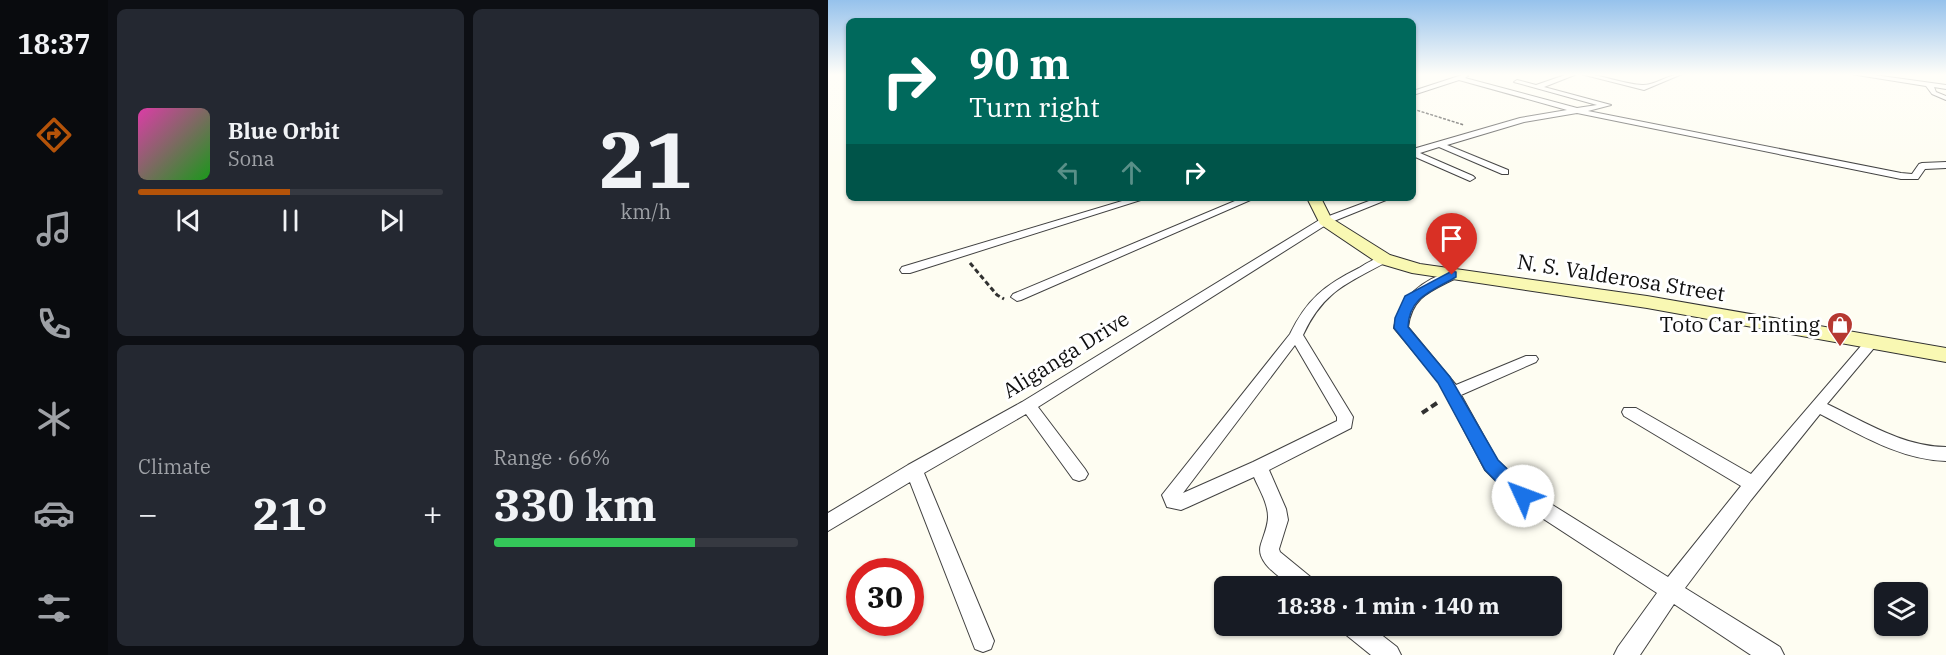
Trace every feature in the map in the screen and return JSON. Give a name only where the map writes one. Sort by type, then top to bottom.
[{"type":"main road","points":[[1315,201],[1325,221]]},
{"type":"main road","name":"N. S. Valderosa Street","points":[[1325,221],[1384,259],[1418,269],[1647,302],[1946,355]]},
{"type":"street","points":[[1555,105],[1901,176],[1918,176],[1922,166],[1928,164],[1946,165]]},
{"type":"street","points":[[1416,152],[1483,130],[1605,105]]},
{"type":"street","points":[[1439,144],[1505,172]]},
{"type":"street","points":[[1416,152],[1470,178]]},
{"type":"street","points":[[906,270],[1132,201]]},
{"type":"street","points":[[1017,297],[1243,201]]},
{"type":"street","name":"Aliganga Drive","points":[[828,523],[914,470],[1028,406],[1325,221],[1378,201]]},
{"type":"street","points":[[1296,335],[1345,417],[1345,424],[1259,467],[1181,502],[1171,500],[1171,495],[1296,335],[1310,310],[1322,297],[1384,259]]},
{"type":"street","points":[[1452,275],[1410,299],[1402,318],[1401,328],[1444,380],[1491,465],[1523,496],[1772,655]]},
{"type":"street","points":[[1626,655],[1670,590],[1787,439],[1872,342]]},
{"type":"street","points":[[1452,393],[1532,359]]},
{"type":"street","points":[[1028,406],[1079,474]]},
{"type":"street","points":[[1817,406],[1905,446],[1935,455],[1946,454]]},
{"type":"street","points":[[1630,412],[1753,484]]},
{"type":"street","points":[[1259,467],[1277,509],[1278,520],[1269,549],[1272,558],[1294,576]]},
{"type":"street","points":[[914,470],[983,640]]},
{"type":"street","points":[[1365,636],[1389,655]]},
{"type":"path","points":[[1416,111],[1483,130]]},
{"type":"path","points":[[962,252],[997,295],[1007,299],[1017,297]]},
{"type":"path","points":[[1422,413],[1452,393]]},
{"type":"place","name":"Toto Car Tinting","points":[[1840,348]]},
{"type":"route","points":[[1452,275],[1410,299],[1402,318],[1401,328],[1444,380],[1491,465],[1523,496]]}]
